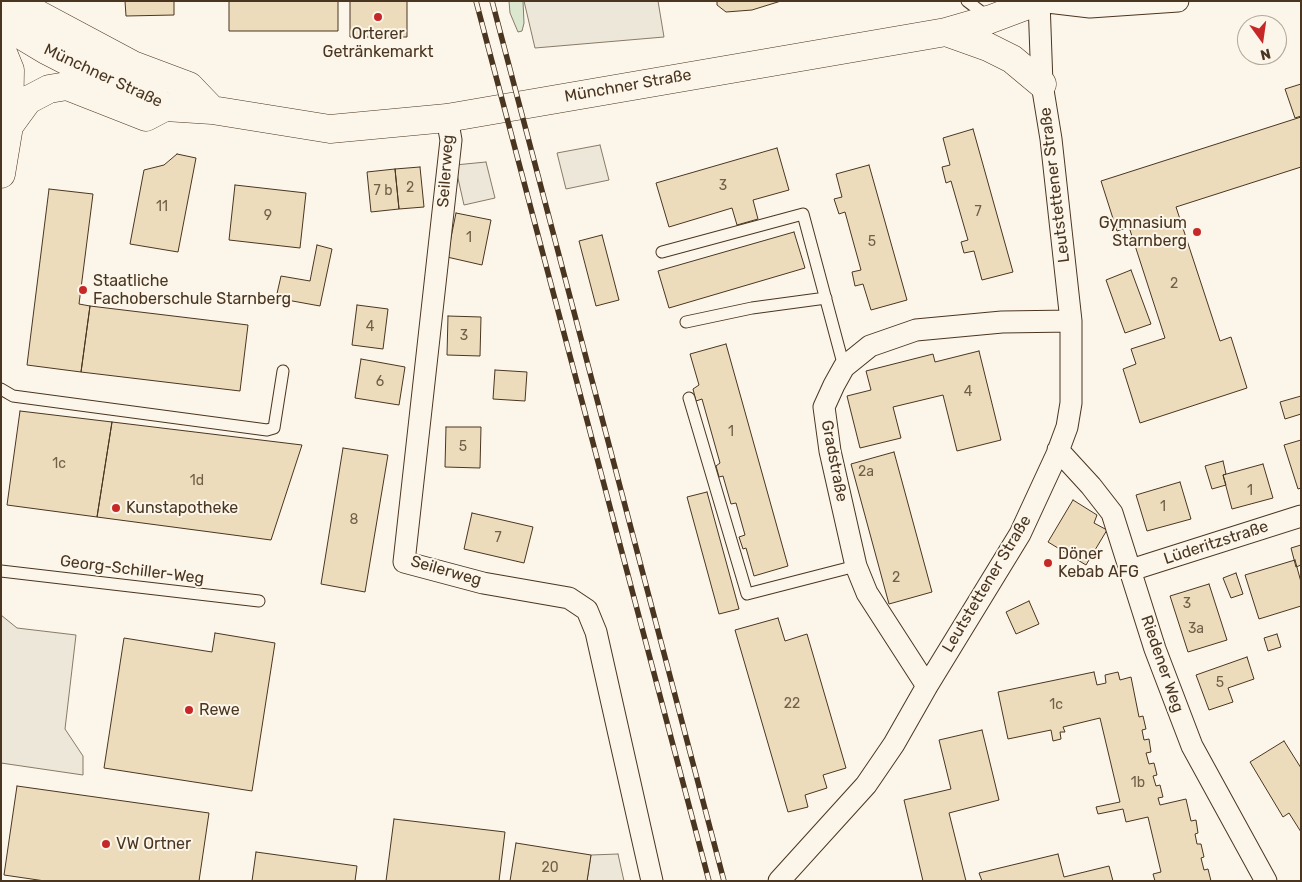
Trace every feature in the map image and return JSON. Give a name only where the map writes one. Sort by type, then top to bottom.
[{"type":"main road","name":"Münchner Straße","points":[[1,22],[46,50],[126,91],[165,107],[212,110],[330,129],[447,118],[946,32],[991,19],[1039,1]]},
{"type":"main road","name":"Münchner Straße","points":[[25,4],[133,65],[189,86],[212,110]]},
{"type":"main road","points":[[946,32],[988,47],[1012,59],[1042,84]]},
{"type":"main road","points":[[1,48],[10,70],[9,126],[1,174]]},
{"type":"main road","points":[[9,126],[28,100],[49,89],[67,86],[146,117],[165,107]]},
{"type":"street","points":[[1039,1],[1090,8],[1178,1]]},
{"type":"street","name":"Leutstettener Straße","points":[[778,881],[866,785],[894,744],[927,686],[1020,534],[1067,427],[1071,403],[1071,321],[1042,84],[1039,1]]},
{"type":"street","name":"Seilerweg","points":[[447,118],[451,140],[404,562],[483,583],[569,598],[587,610],[596,632],[652,881]]},
{"type":"street","name":"Gradstraße","points":[[927,686],[867,592],[856,566],[830,452],[824,407],[844,367],[870,346],[916,330],[1002,322],[1071,321]]},
{"type":"street","name":"Riedener Weg","points":[[1058,450],[1091,486],[1112,513],[1156,649],[1192,746],[1266,881]]},
{"type":"street","name":"Lüderitzstraße","points":[[1131,570],[1301,516]]},
{"type":"lane","points":[[967,1],[991,19]]},
{"type":"lane","points":[[662,252],[803,214],[844,367]]},
{"type":"lane","points":[[686,322],[752,308],[826,298]]},
{"type":"lane","points":[[1,390],[13,396],[267,430],[274,428],[283,371]]},
{"type":"lane","points":[[689,398],[747,594],[856,566]]},
{"type":"lane","name":"Georg-Schiller-Weg","points":[[1,571],[259,601]]},
{"type":"green space","points":[[509,1],[523,1],[524,23],[522,31],[518,32],[510,13]]},
{"type":"shaded area","points":[[524,1],[658,1],[664,37],[535,48]]},
{"type":"shaded area","points":[[600,145],[609,180],[566,189],[557,153]]},
{"type":"shaded area","points":[[486,162],[495,198],[464,205],[455,165]]},
{"type":"shaded area","points":[[1,615],[17,628],[76,635],[65,729],[83,756],[83,775],[1,763]]},
{"type":"shaded area","points":[[618,854],[624,881],[587,881],[591,855]]},
{"type":"building","points":[[125,1],[174,1],[174,15],[126,16]]},
{"type":"building","points":[[229,1],[338,1],[338,31],[229,31]]},
{"type":"building","points":[[350,1],[407,1],[407,37],[350,37]]},
{"type":"building","points":[[717,1],[781,1],[752,10],[726,12],[717,5]]},
{"type":"building","points":[[1301,84],[1301,116],[1295,118],[1285,89]]},
{"type":"building","points":[[1301,117],[1301,167],[1176,207],[1220,341],[1231,337],[1247,388],[1140,423],[1123,369],[1136,364],[1131,349],[1165,338],[1129,227],[1117,231],[1101,181]]},
{"type":"building","points":[[973,129],[1013,272],[982,280],[974,251],[964,253],[961,242],[968,240],[951,181],[946,183],[942,167],[950,165],[943,138]]},
{"type":"building","points":[[777,148],[789,190],[753,200],[758,219],[737,225],[732,208],[669,227],[656,183]]},
{"type":"building","points":[[177,154],[196,158],[178,252],[130,244],[144,170],[164,165]]},
{"type":"building","points":[[869,165],[907,300],[871,310],[863,284],[855,286],[852,272],[861,270],[845,212],[839,214],[834,199],[842,197],[836,174]]},
{"type":"building","points":[[420,167],[424,207],[399,209],[395,169]]},
{"type":"building","points":[[395,169],[399,209],[371,212],[367,172]]},
{"type":"building","points":[[235,185],[306,193],[300,248],[229,240]]},
{"type":"building","points":[[49,189],[93,194],[79,304],[90,306],[81,372],[27,365]]},
{"type":"building","points":[[456,213],[491,220],[482,265],[447,257]]},
{"type":"building","points":[[794,232],[805,268],[669,308],[658,271]]},
{"type":"building","points":[[602,235],[619,300],[596,306],[579,241]]},
{"type":"building","points":[[317,245],[332,249],[320,306],[276,298],[281,276],[310,281]]},
{"type":"building","points":[[1131,270],[1151,324],[1125,333],[1106,280]]},
{"type":"building","points":[[357,305],[388,309],[383,349],[352,345]]},
{"type":"building","points":[[90,306],[248,325],[240,391],[81,372]]},
{"type":"building","points":[[448,316],[481,317],[480,356],[447,355]]},
{"type":"building","points":[[726,344],[788,566],[754,576],[746,548],[743,549],[739,537],[745,535],[736,503],[731,504],[723,476],[719,477],[716,466],[720,463],[702,399],[696,401],[693,389],[699,385],[690,354]]},
{"type":"building","points":[[979,351],[1001,440],[957,451],[943,395],[893,407],[901,438],[860,448],[847,396],[871,390],[866,371],[933,354],[935,362]]},
{"type":"building","points":[[361,359],[405,367],[399,405],[355,398]]},
{"type":"building","points":[[495,370],[527,372],[525,401],[493,399]]},
{"type":"building","points":[[1301,396],[1301,414],[1285,419],[1280,402]]},
{"type":"building","points":[[20,411],[112,422],[97,517],[7,505]]},
{"type":"building","points":[[112,422],[302,445],[271,540],[97,517]]},
{"type":"building","points":[[446,427],[481,427],[480,468],[445,467]]},
{"type":"building","points":[[1301,440],[1301,488],[1298,489],[1284,445]]},
{"type":"building","points":[[343,448],[388,455],[365,592],[321,584]]},
{"type":"building","points":[[894,452],[932,592],[889,604],[851,464]]},
{"type":"building","points":[[1223,461],[1226,474],[1223,475],[1226,485],[1212,489],[1205,466]]},
{"type":"building","points":[[1263,464],[1273,498],[1232,509],[1223,475]]},
{"type":"building","points":[[1180,482],[1191,519],[1147,531],[1136,495]]},
{"type":"building","points":[[707,492],[739,609],[719,614],[687,497]]},
{"type":"building","points":[[1073,500],[1097,515],[1094,523],[1107,530],[1086,565],[1048,542]]},
{"type":"building","points":[[472,513],[533,527],[524,563],[464,549]]},
{"type":"building","points":[[1301,545],[1301,565],[1296,567],[1291,548]]},
{"type":"building","points":[[1295,560],[1301,582],[1301,606],[1259,619],[1245,575]]},
{"type":"building","points":[[1236,573],[1243,594],[1231,598],[1223,578]]},
{"type":"building","points":[[1209,584],[1227,640],[1188,652],[1170,596]]},
{"type":"building","points":[[1029,601],[1039,624],[1016,634],[1006,612]]},
{"type":"building","points":[[778,618],[785,641],[807,634],[846,768],[823,775],[827,788],[805,795],[808,807],[788,812],[735,630]]},
{"type":"building","name":"Rewe","points":[[215,633],[275,643],[252,791],[104,768],[124,638],[212,652]]},
{"type":"building","points":[[1277,634],[1281,647],[1268,651],[1264,638]]},
{"type":"building","points":[[1247,657],[1254,679],[1228,688],[1233,702],[1209,710],[1196,675]]},
{"type":"building","points":[[1094,672],[1097,685],[1106,683],[1105,675],[1118,672],[1120,680],[1131,677],[1139,717],[1143,716],[1146,729],[1142,730],[1144,740],[1149,739],[1151,752],[1146,753],[1149,764],[1154,763],[1157,775],[1153,776],[1156,786],[1160,785],[1163,797],[1158,798],[1160,805],[1186,799],[1191,821],[1196,820],[1198,833],[1195,834],[1197,844],[1201,844],[1204,857],[1201,858],[1204,870],[1208,869],[1211,881],[1155,881],[1153,874],[1161,872],[1148,817],[1126,822],[1123,809],[1098,814],[1096,807],[1120,802],[1100,718],[1063,727],[1065,732],[1060,732],[1061,739],[1053,741],[1051,730],[1008,739],[998,692]]},
{"type":"building","points":[[982,730],[999,800],[949,813],[966,881],[923,881],[904,800],[951,789],[939,740]]},
{"type":"building","points":[[1284,741],[1301,768],[1301,832],[1289,813],[1283,817],[1250,762]]},
{"type":"building","name":"VW Ortner","points":[[17,786],[209,813],[199,881],[45,881],[4,875]]},
{"type":"building","points":[[394,819],[505,832],[499,881],[386,881]]},
{"type":"building","points":[[516,843],[591,855],[587,881],[510,881]]},
{"type":"building","points":[[256,852],[357,866],[355,881],[252,881]]},
{"type":"building","points":[[1058,854],[1064,877],[1109,866],[1113,881],[982,881],[979,873]]},
{"type":"railway","points":[[476,1],[709,881]]},
{"type":"railway","points":[[492,1],[724,881]]},
{"type":"place","name":"Orterer Getränkemarkt","points":[[378,17]]},
{"type":"place","name":"Gymnasium Starnberg","points":[[1197,232]]},
{"type":"place","name":"Staatliche Fachoberschule Starnberg","points":[[83,290]]},
{"type":"place","name":"Kunstapotheke","points":[[116,508]]},
{"type":"place","name":"Döner Kebab AFG","points":[[1048,563]]},
{"type":"place","name":"Rewe","points":[[189,710]]},
{"type":"place","name":"VW Ortner","points":[[106,844]]}]
